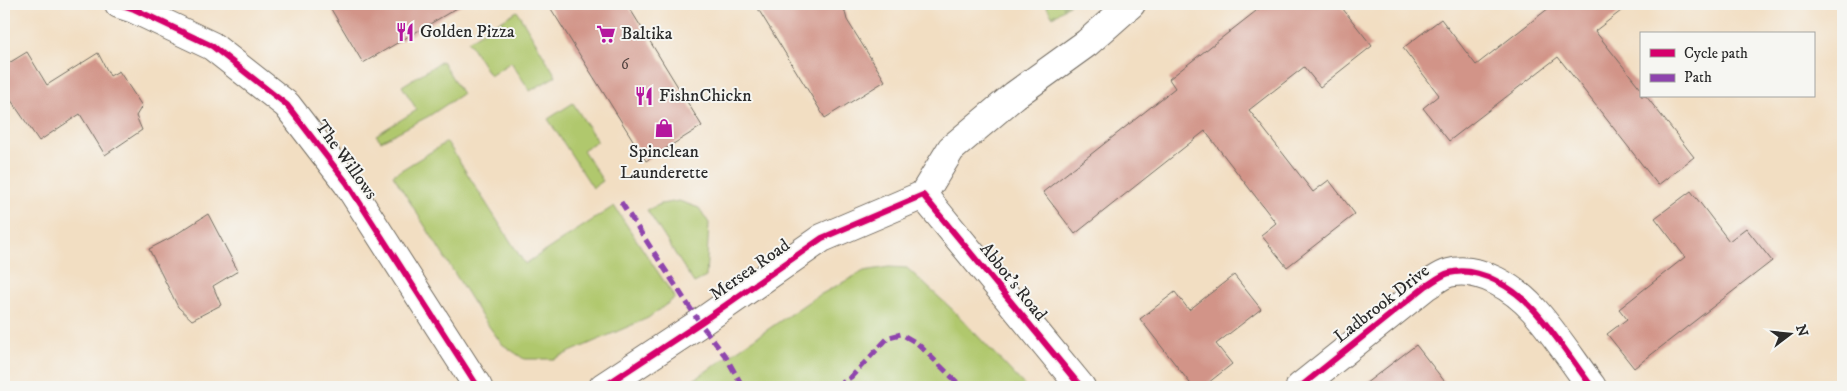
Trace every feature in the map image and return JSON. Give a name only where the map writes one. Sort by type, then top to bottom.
[{"type":"street","points":[[923,195],[951,150],[1015,95],[1087,44],[1131,4]]},
{"type":"street","name":"The Willows","points":[[129,5],[212,46],[287,105],[348,183],[478,387]]},
{"type":"street","name":"Mersea Road","points":[[603,387],[700,323],[822,238],[923,195]]},
{"type":"street","name":"Abbot's Road","points":[[923,195],[1081,387]]},
{"type":"street","name":"Ladbrook Drive","points":[[1300,387],[1426,286],[1448,273],[1465,271],[1485,276],[1512,291],[1534,310],[1592,387]]},
{"type":"green space","points":[[1045,4],[1070,4],[1053,17]]},
{"type":"green space","points":[[517,11],[556,76],[530,91],[511,62],[490,76],[468,41]]},
{"type":"green space","points":[[442,61],[462,94],[429,116],[381,141],[376,135],[417,110],[402,86]]},
{"type":"green space","points":[[573,103],[597,141],[583,150],[603,181],[593,188],[548,119]]},
{"type":"green space","points":[[447,142],[525,264],[614,206],[675,298],[648,318],[554,359],[524,359],[502,344],[482,317],[393,175]]},
{"type":"green space","points":[[679,201],[699,208],[709,223],[706,277],[694,283],[647,210],[661,204]]},
{"type":"green space","points":[[889,267],[907,268],[953,310],[1026,387],[683,387],[814,298],[864,271]]},
{"type":"building","points":[[328,4],[464,4],[363,63]]},
{"type":"building","points":[[548,4],[627,4],[702,126],[646,161]]},
{"type":"building","points":[[755,4],[843,4],[847,20],[885,81],[825,118]]},
{"type":"building","points":[[1265,4],[1339,4],[1372,46],[1320,87],[1304,67],[1249,110],[1313,192],[1329,180],[1355,214],[1287,267],[1261,235],[1276,223],[1205,131],[1075,234],[1043,192],[1175,88],[1169,79]]},
{"type":"building","points":[[1554,4],[1630,4],[1595,31],[1640,88],[1640,98],[1648,98],[1694,157],[1658,185],[1558,57],[1449,141],[1423,108],[1439,95],[1403,48],[1441,19],[1476,65]]},
{"type":"building","points":[[27,52],[47,85],[98,53],[110,76],[119,71],[142,106],[136,116],[142,130],[105,155],[80,114],[39,141],[4,90],[4,66]]},
{"type":"building","points":[[1691,191],[1729,241],[1746,228],[1772,261],[1634,368],[1607,334],[1627,319],[1619,309],[1685,257],[1655,218]]},
{"type":"building","points":[[208,214],[238,271],[213,286],[221,305],[192,320],[178,307],[149,249]]},
{"type":"building","points":[[1234,275],[1261,309],[1216,344],[1232,364],[1203,387],[1193,387],[1140,319],[1175,292],[1189,310]]},
{"type":"building","points":[[1416,345],[1449,387],[1361,387]]},
{"type":"marked path","points":[[621,202],[700,323],[726,357],[743,387]]},
{"type":"marked path","points":[[836,387],[851,377],[889,337],[901,334],[917,343],[962,387]]},
{"type":"cycle path","points":[[119,4],[134,9],[212,46],[287,105],[347,183],[478,387]]},
{"type":"cycle path","points":[[603,387],[700,323],[822,238],[923,195],[1081,387]]},
{"type":"cycle path","points":[[1300,387],[1426,286],[1446,274],[1460,271],[1484,276],[1517,294],[1549,328],[1592,387]]},
{"type":"place","name":"Golden Pizza","points":[[405,32]]},
{"type":"place","name":"Baltika","points":[[606,34]]},
{"type":"place","name":"FishnChickn","points":[[644,96]]},
{"type":"place","name":"Spinclean Launderette","points":[[664,128]]}]
